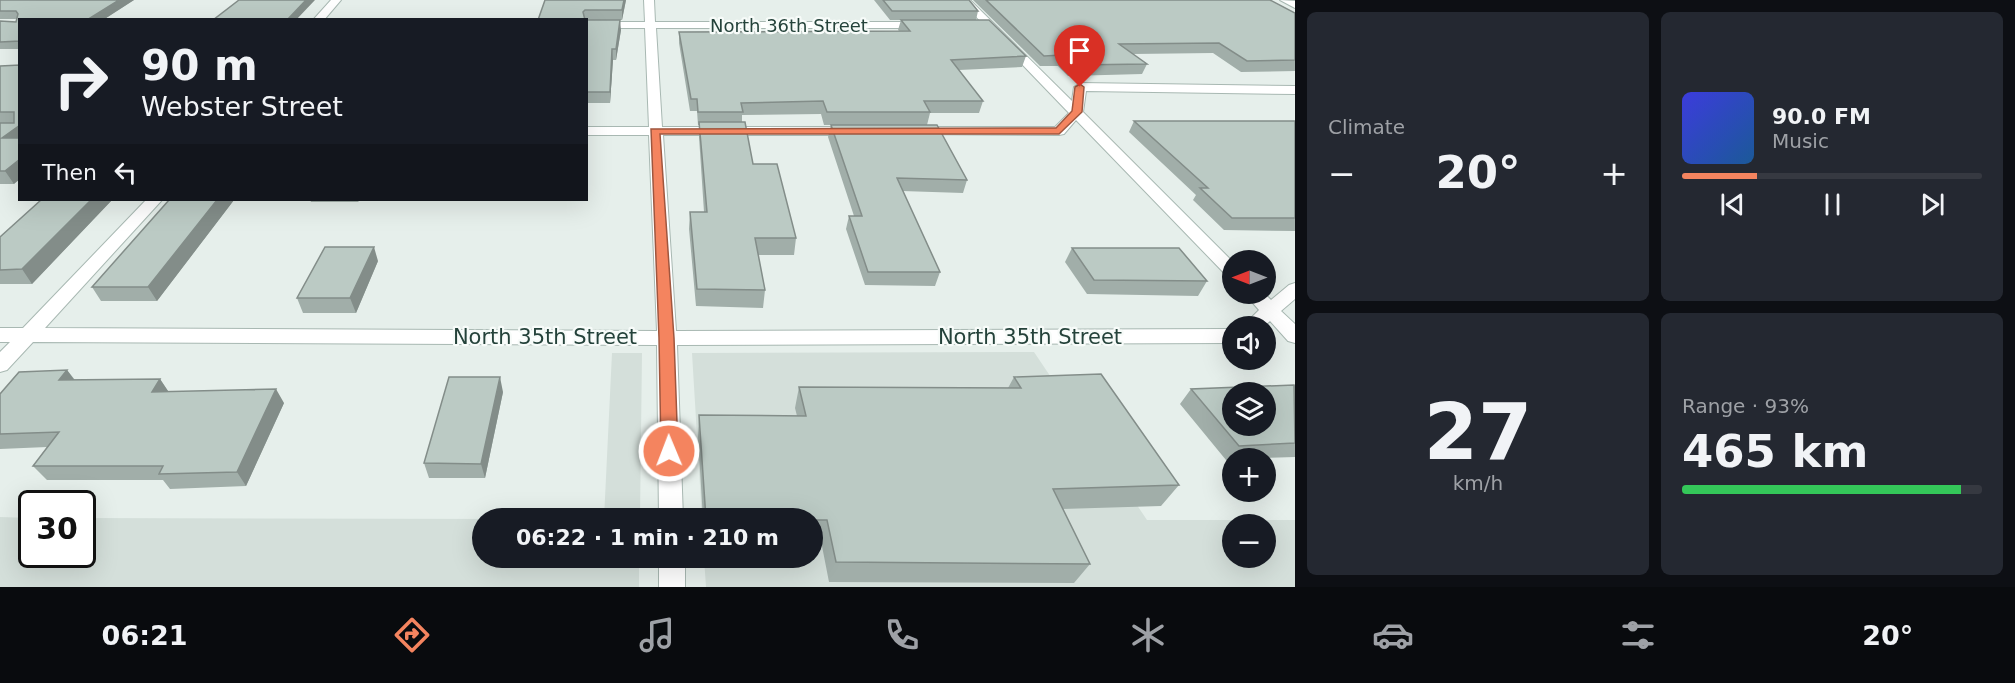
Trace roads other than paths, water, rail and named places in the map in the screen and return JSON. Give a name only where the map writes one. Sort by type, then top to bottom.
[{"type":"street","points":[[320,18],[336,0]]},
{"type":"street","points":[[649,0],[667,338],[671,508]]},
{"type":"street","points":[[965,0],[985,25],[1077,112],[1222,261]]},
{"type":"street","points":[[1285,0],[1295,5]]},
{"type":"street","name":"North 36th Street","points":[[588,25],[932,25]]},
{"type":"street","points":[[904,131],[1059,131],[1077,112],[1080,87],[1295,90]]},
{"type":"street","points":[[588,131],[869,131]]},
{"type":"street","points":[[0,365],[153,201]]},
{"type":"street","points":[[1263,316],[1295,289]]},
{"type":"street","points":[[1264,304],[1295,336]]},
{"type":"street","name":"North 35th Street","points":[[0,335],[667,338],[1222,336]]},
{"type":"street","points":[[672,568],[672,587]]}]
